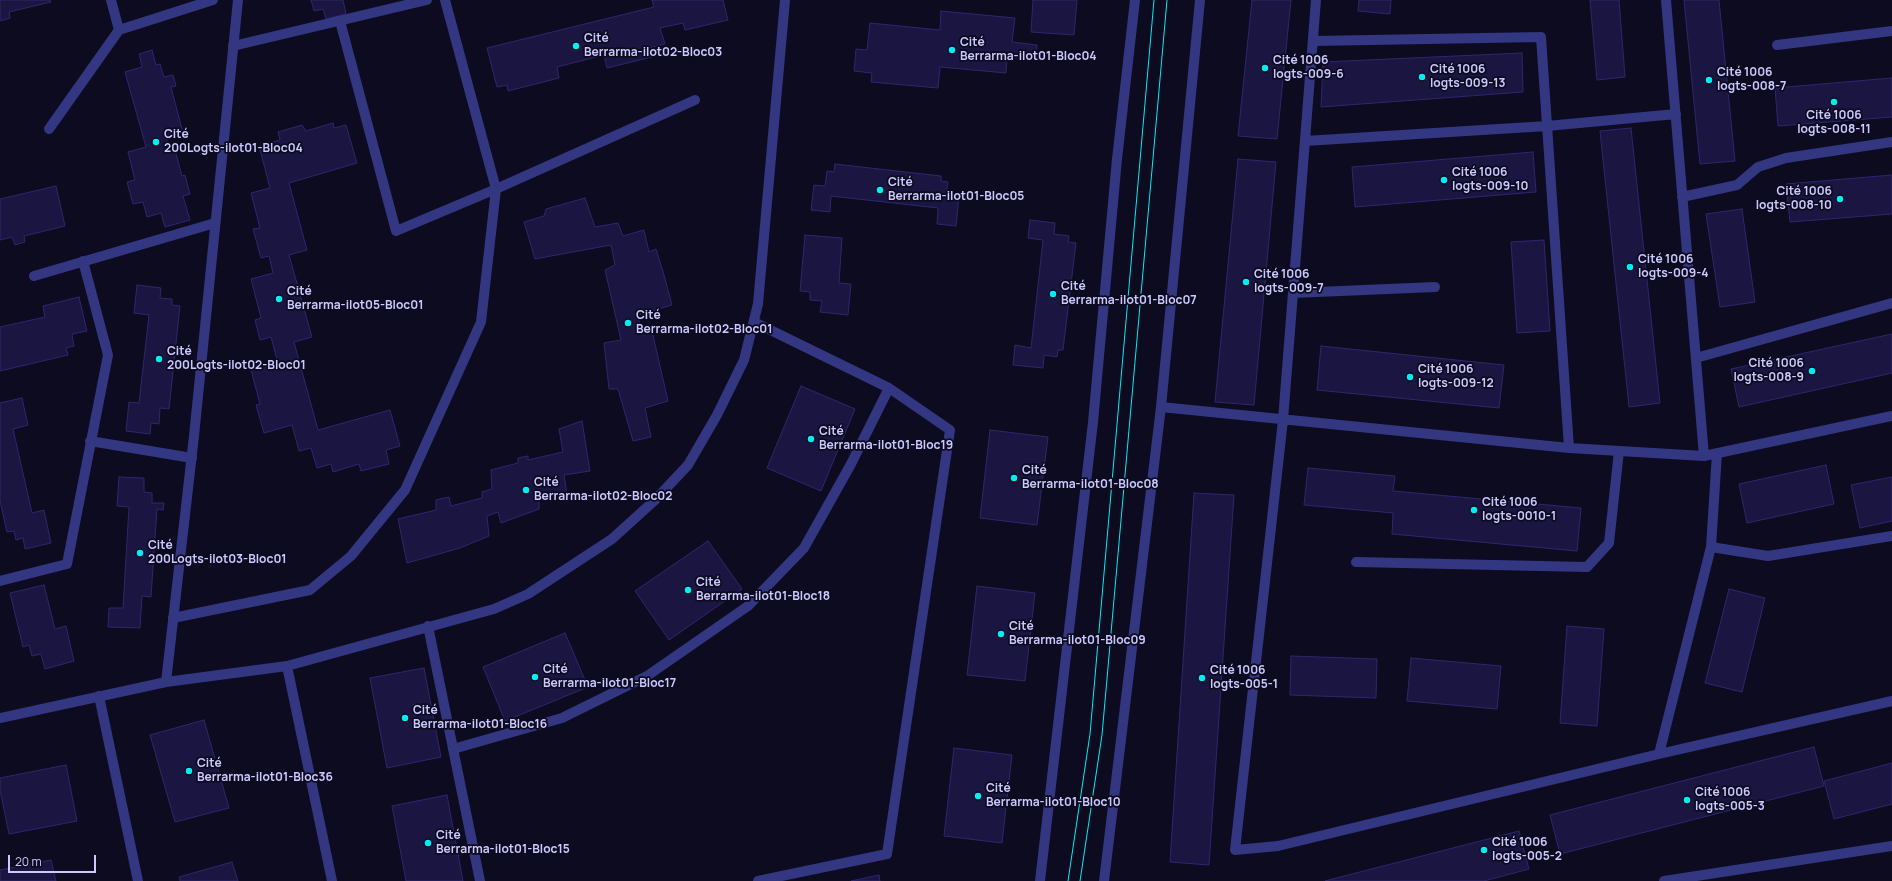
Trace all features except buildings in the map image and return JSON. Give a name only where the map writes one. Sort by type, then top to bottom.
[{"type":"street","points":[[111,0],[119,30]]},
{"type":"street","points":[[50,129],[119,30],[213,0]]},
{"type":"street","points":[[166,682],[192,458],[238,0]]},
{"type":"street","points":[[233,46],[427,0]]},
{"type":"street","points":[[173,618],[310,590],[351,556],[405,490],[482,322],[496,189],[445,0]]},
{"type":"street","points":[[0,718],[166,682],[287,666],[494,609],[528,594],[612,539],[655,500],[688,465],[717,415],[744,360],[754,322],[758,304],[785,0]]},
{"type":"street","points":[[1040,881],[1093,422],[1117,159],[1135,0]]},
{"type":"street","points":[[1104,881],[1161,407],[1200,0]]},
{"type":"street","points":[[1316,0],[1283,420],[1235,850],[1278,846],[1660,754],[1892,701]]},
{"type":"street","points":[[1666,0],[1704,456]]},
{"type":"street","points":[[340,21],[396,231],[496,189],[695,100]]},
{"type":"street","points":[[1777,45],[1892,31]]},
{"type":"street","points":[[1312,41],[1540,37],[1569,448]]},
{"type":"street","points":[[1305,141],[1547,126],[1676,114]]},
{"type":"street","points":[[1682,197],[1737,185],[1758,167],[1786,158],[1892,142]]},
{"type":"street","points":[[34,276],[215,223]]},
{"type":"street","points":[[0,581],[67,564],[108,355],[83,261]]},
{"type":"street","points":[[1293,293],[1435,287]]},
{"type":"street","points":[[1696,358],[1892,303]]},
{"type":"street","points":[[754,322],[889,388],[950,430],[887,854],[758,881]]},
{"type":"street","points":[[453,749],[562,718],[577,711],[647,676],[748,606],[804,548],[851,464],[889,388]]},
{"type":"street","points":[[1161,407],[1569,448],[1704,456],[1892,416]]},
{"type":"street","points":[[90,441],[192,458]]},
{"type":"street","points":[[1356,562],[1587,567],[1609,543],[1619,451]]},
{"type":"street","points":[[1660,754],[1711,547],[1718,453]]},
{"type":"street","points":[[1711,547],[1768,556],[1892,536]]},
{"type":"street","points":[[428,626],[480,881]]},
{"type":"street","points":[[287,666],[332,881]]},
{"type":"street","points":[[99,696],[138,881]]},
{"type":"street","points":[[1664,881],[1892,846]]},
{"type":"tram line","points":[[1068,881],[1090,734],[1154,0]]},
{"type":"tram line","points":[[1080,881],[1102,735],[1167,0]]},
{"type":"place","name":"Cité Berrarma-ilot02-Bloc03","points":[[576,46]]},
{"type":"place","name":"Cité Berrarma-ilot01-Bloc04","points":[[952,50]]},
{"type":"place","name":"Cité 1006 logts-009-6","points":[[1265,68]]},
{"type":"place","name":"Cité 1006 logts-009-13","points":[[1422,77]]},
{"type":"place","name":"Cité 1006 logts-008-7","points":[[1709,80]]},
{"type":"place","name":"Cité 1006 logts-008-11","points":[[1834,102]]},
{"type":"place","name":"Cité 200Logts-ilot01-Bloc04","points":[[156,142]]},
{"type":"place","name":"Cité 1006 logts-009-10","points":[[1444,180]]},
{"type":"place","name":"Cité Berrarma-ilot01-Bloc05","points":[[880,190]]},
{"type":"place","name":"Cité 1006 logts-008-10","points":[[1840,199]]},
{"type":"place","name":"Cité 1006 logts-009-4","points":[[1630,267]]},
{"type":"place","name":"Cité 1006 logts-009-7","points":[[1246,282]]},
{"type":"place","name":"Cité Berrarma-ilot01-Bloc07","points":[[1053,294]]},
{"type":"place","name":"Cité Berrarma-ilot05-Bloc01","points":[[279,299]]},
{"type":"place","name":"Cité Berrarma-ilot02-Bloc01","points":[[628,323]]},
{"type":"place","name":"Cité 200Logts-ilot02-Bloc01","points":[[159,359]]},
{"type":"place","name":"Cité 1006 logts-008-9","points":[[1812,371]]},
{"type":"place","name":"Cité 1006 logts-009-12","points":[[1410,377]]},
{"type":"place","name":"Cité Berrarma-ilot01-Bloc19","points":[[811,439]]},
{"type":"place","name":"Cité Berrarma-ilot01-Bloc08","points":[[1014,478]]},
{"type":"place","name":"Cité Berrarma-ilot02-Bloc02","points":[[526,490]]},
{"type":"place","name":"Cité 1006 logts-0010-1","points":[[1474,510]]},
{"type":"place","name":"Cité 200Logts-ilot03-Bloc01","points":[[140,553]]},
{"type":"place","name":"Cité Berrarma-ilot01-Bloc18","points":[[688,590]]},
{"type":"place","name":"Cité Berrarma-ilot01-Bloc09","points":[[1001,634]]},
{"type":"place","name":"Cité Berrarma-ilot01-Bloc17","points":[[535,677]]},
{"type":"place","name":"Cité 1006 logts-005-1","points":[[1202,678]]},
{"type":"place","name":"Cité Berrarma-ilot01-Bloc16","points":[[405,718]]},
{"type":"place","name":"Cité Berrarma-ilot01-Bloc36","points":[[189,771]]},
{"type":"place","name":"Cité Berrarma-ilot01-Bloc10","points":[[978,796]]},
{"type":"place","name":"Cité 1006 logts-005-3","points":[[1687,800]]},
{"type":"place","name":"Cité Berrarma-ilot01-Bloc15","points":[[428,843]]},
{"type":"place","name":"Cité 1006 logts-005-2","points":[[1484,850]]}]
